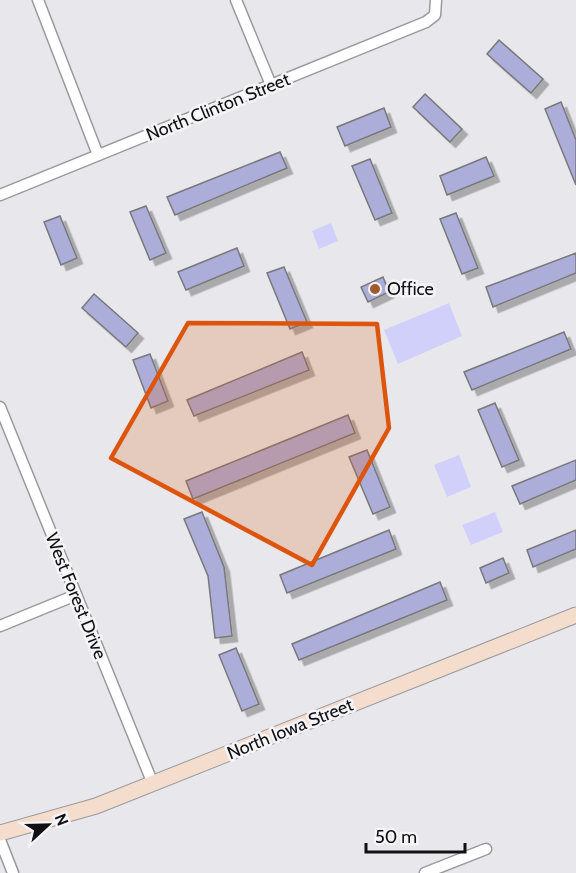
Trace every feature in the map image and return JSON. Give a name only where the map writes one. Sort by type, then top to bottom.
[{"type":"street","points":[[38,0],[98,155]]},
{"type":"street","points":[[236,0],[271,85]]},
{"type":"street","name":"North Clinton Street","points":[[0,195],[416,26],[435,15],[436,0]]},
{"type":"street","name":"West Forest Drive","points":[[0,407],[153,784]]},
{"type":"street","points":[[0,626],[76,595]]},
{"type":"street","name":"North Iowa Street","points":[[0,833],[96,806],[576,615]]},
{"type":"street","points":[[0,840],[13,873]]},
{"type":"street","points":[[425,873],[486,849]]},
{"type":"highlighted area","points":[[188,323],[377,324],[389,428],[312,565],[111,458]]},
{"type":"shaded area","points":[[331,223],[338,241],[319,249],[312,231]]},
{"type":"shaded area","points":[[449,303],[462,336],[398,364],[384,330]]},
{"type":"shaded area","points":[[459,455],[471,487],[447,497],[434,465]]},
{"type":"shaded area","points":[[495,512],[503,532],[471,545],[462,525]]},
{"type":"building","points":[[499,40],[543,79],[531,93],[487,54]]},
{"type":"building","points":[[425,94],[462,129],[450,142],[413,107]]},
{"type":"building","points":[[561,102],[576,140],[576,185],[545,109]]},
{"type":"building","points":[[384,108],[391,127],[345,146],[337,127]]},
{"type":"building","points":[[280,152],[287,168],[175,215],[167,197]]},
{"type":"building","points":[[486,157],[494,176],[447,195],[440,176]]},
{"type":"building","points":[[370,159],[392,213],[375,220],[352,166]]},
{"type":"building","points":[[146,206],[166,253],[150,260],[130,212]]},
{"type":"building","points":[[456,213],[478,268],[462,274],[440,219]]},
{"type":"building","points":[[60,216],[77,258],[61,265],[44,222]]},
{"type":"building","points":[[237,248],[244,266],[186,290],[178,272]]},
{"type":"building","points":[[576,253],[576,273],[493,307],[486,287]]},
{"type":"building","points":[[284,267],[307,322],[290,329],[267,273]]},
{"type":"building","name":"Office","points":[[383,277],[389,292],[368,302],[361,287]]},
{"type":"building","points":[[94,294],[138,333],[126,347],[82,308]]},
{"type":"building","points":[[564,332],[571,349],[472,390],[464,372]]},
{"type":"building","points":[[302,352],[309,370],[194,416],[187,400]]},
{"type":"building","points":[[150,354],[168,401],[151,408],[133,360]]},
{"type":"building","points":[[495,403],[519,460],[502,467],[478,410]]},
{"type":"building","points":[[348,415],[355,433],[193,499],[186,481]]},
{"type":"building","points":[[367,450],[390,507],[373,514],[349,457]]},
{"type":"building","points":[[576,460],[576,480],[520,504],[512,486]]},
{"type":"building","points":[[202,512],[224,567],[232,636],[215,638],[208,576],[184,519]]},
{"type":"building","points":[[389,530],[396,549],[287,593],[280,575]]},
{"type":"building","points":[[576,530],[576,549],[533,567],[527,550]]},
{"type":"building","points":[[503,558],[509,573],[486,583],[480,568]]},
{"type":"building","points":[[440,582],[447,600],[299,660],[292,644]]},
{"type":"building","points":[[236,648],[259,704],[242,711],[219,655]]},
{"type":"place","name":"Office","points":[[375,289]]}]
